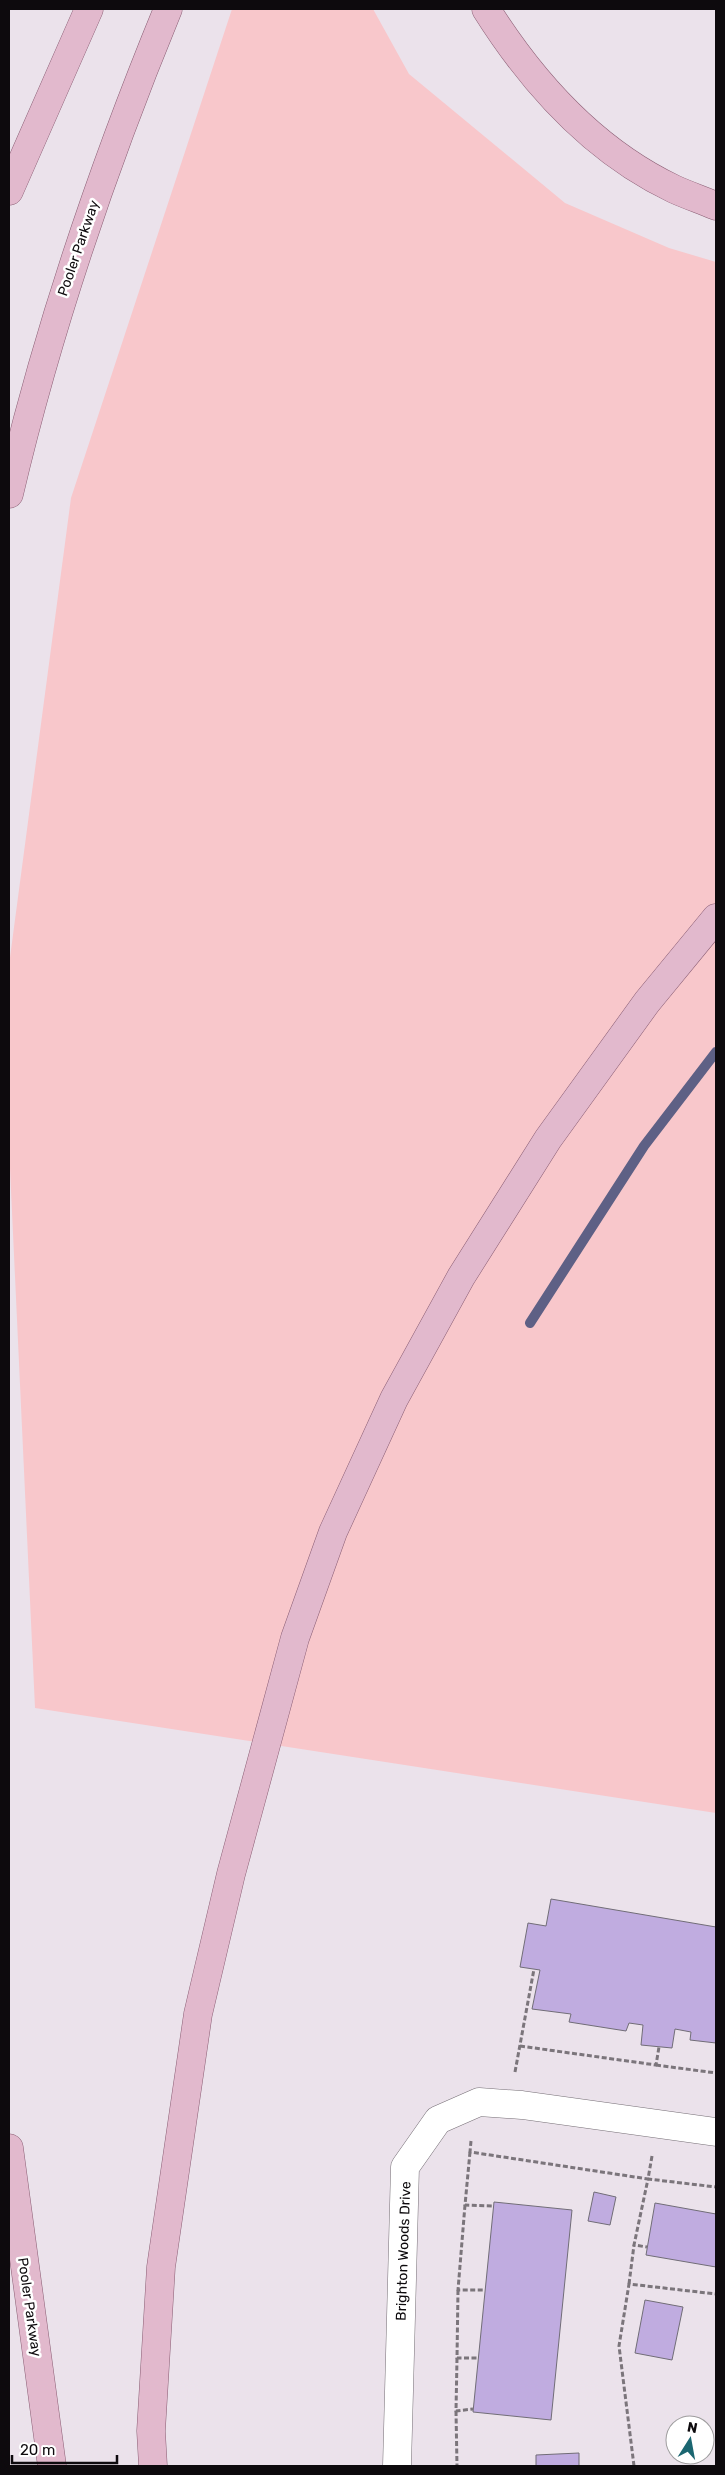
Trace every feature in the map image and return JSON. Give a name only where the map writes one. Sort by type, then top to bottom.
[{"type":"main road","points":[[9,192],[88,9]]},
{"type":"main road","name":"Pooler Parkway","points":[[9,494],[58,308],[102,178],[168,9]]},
{"type":"main road","points":[[486,9],[524,63],[580,125],[608,147],[673,189],[716,206]]},
{"type":"main road","points":[[153,2466],[151,2431],[161,2267],[198,2014],[230,1874],[295,1638],[333,1532],[394,1399],[461,1277],[548,1139],[647,1002],[716,918]]},
{"type":"main road","name":"Pooler Parkway","points":[[9,2148],[52,2466]]},
{"type":"street","name":"Brighton Woods Drive","points":[[397,2466],[405,2167],[438,2120],[479,2102],[509,2104],[716,2132]]},
{"type":"path","points":[[509,2104],[534,1969]]},
{"type":"path","points":[[520,2046],[716,2073]]},
{"type":"path","points":[[656,2065],[658,2047]]},
{"type":"path","points":[[457,2466],[458,2290],[474,2105]]},
{"type":"path","points":[[634,2466],[619,2346],[634,2245],[657,2124]]},
{"type":"path","points":[[470,2152],[648,2179],[716,2187]]},
{"type":"path","points":[[465,2205],[494,2206]]},
{"type":"path","points":[[634,2245],[648,2247]]},
{"type":"path","points":[[629,2284],[716,2294]]},
{"type":"path","points":[[458,2290],[485,2290]]},
{"type":"path","points":[[457,2358],[478,2358]]},
{"type":"path","points":[[456,2410],[473,2408]]},
{"type":"shaded area","points":[[232,9],[373,9],[409,74],[565,203],[669,248],[716,262],[716,1813],[35,1708],[9,1147],[9,965],[71,498]]},
{"type":"building","points":[[551,1899],[716,1927],[716,2043],[690,2040],[691,2032],[675,2029],[672,2048],[641,2045],[643,2025],[629,2023],[626,2031],[569,2022],[571,2014],[532,2009],[540,1970],[520,1967],[528,1923],[546,1926]]},
{"type":"building","points":[[594,2192],[616,2197],[610,2225],[588,2221]]},
{"type":"building","points":[[494,2202],[572,2210],[551,2420],[473,2412]]},
{"type":"building","points":[[655,2203],[716,2214],[716,2267],[646,2255]]},
{"type":"building","points":[[645,2300],[683,2307],[672,2360],[635,2353]]},
{"type":"building","points":[[579,2453],[579,2466],[536,2466],[536,2455]]},
{"type":"waterway","points":[[530,1323],[644,1146],[716,1052]]}]
